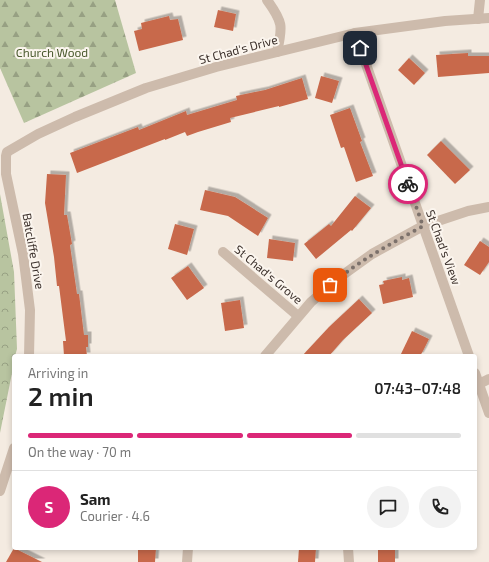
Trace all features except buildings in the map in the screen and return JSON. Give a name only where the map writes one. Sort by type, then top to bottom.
[{"type":"street","points":[[267,0],[279,18],[281,25],[281,35],[277,52]]},
{"type":"street","points":[[478,19],[480,0]]},
{"type":"street","name":"St Chad's Drive","points":[[4,155],[38,134],[75,117],[146,88],[216,67],[355,34],[445,21],[489,18]]},
{"type":"street","name":"St Chad's View","points":[[355,34],[468,354]]},
{"type":"street","name":"Batcliffe Drive","points":[[4,155],[6,174],[23,254],[30,310],[29,354]]},
{"type":"street","points":[[267,354],[311,302],[340,277],[372,254],[423,226],[468,211],[489,207]]},
{"type":"street","name":"St Chad's Grove","points":[[223,252],[298,316]]},
{"type":"street","points":[[489,380],[477,385],[489,413]]},
{"type":"street","points":[[0,490],[12,454]]},
{"type":"street","points":[[187,562],[188,550]]},
{"type":"street","points":[[348,550],[348,562]]},
{"type":"green space","name":"Church Wood","points":[[0,0],[115,0],[136,73],[24,123],[0,68]]},
{"type":"green space","points":[[0,194],[14,272],[17,349],[16,354],[12,354],[12,373],[0,433]]},
{"type":"way so far","points":[[330,285],[372,254],[423,226],[408,184]]},
{"type":"route","points":[[360,48],[408,184]]}]
